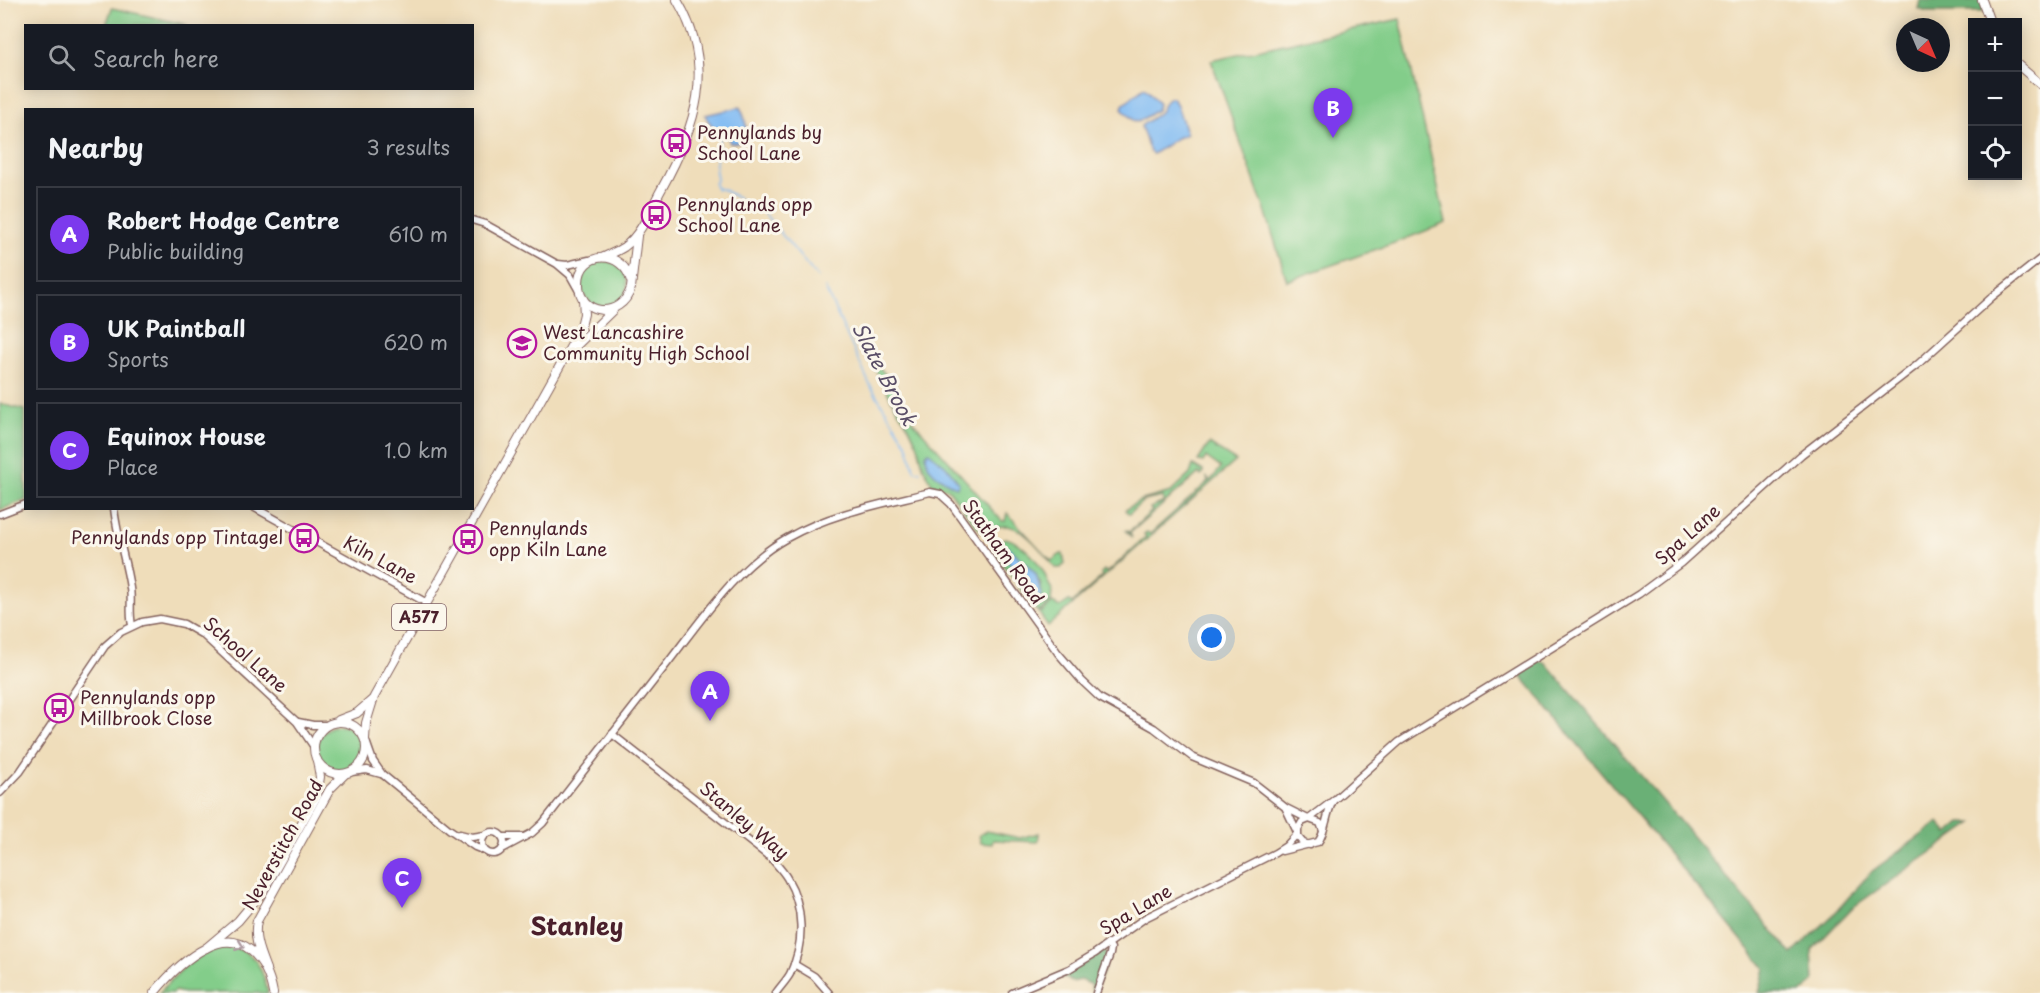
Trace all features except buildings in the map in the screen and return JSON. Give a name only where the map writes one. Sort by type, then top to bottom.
[{"type":"main road","name":"A577","points":[[348,773],[363,761],[366,725],[374,697],[568,355],[584,319],[578,286],[579,277],[589,263],[627,245],[638,232],[680,156],[697,106],[699,71],[696,47],[688,20],[677,0]]},
{"type":"main road","points":[[1982,0],[1989,18]]},
{"type":"main road","points":[[2022,68],[2040,84]]},
{"type":"main road","name":"A577","points":[[568,355],[594,327],[625,302],[629,295],[638,232]]},
{"type":"main road","points":[[600,258],[619,261],[629,273],[631,281]]},
{"type":"main road","points":[[581,296],[594,308],[601,310],[616,308]]},
{"type":"main road","name":"A577","points":[[327,725],[356,713],[374,697]]},
{"type":"main road","points":[[335,722],[343,721],[357,727],[366,741]]},
{"type":"main road","points":[[314,747],[317,734],[327,725]]},
{"type":"main road","name":"A577","points":[[314,747],[317,760]]},
{"type":"main road","points":[[317,760],[329,772],[348,773]]},
{"type":"main road","name":"Neverstitch Road","points":[[266,969],[256,940],[256,921],[271,884],[291,849],[319,789],[320,777],[317,760]]},
{"type":"main road","name":"Neverstitch Road","points":[[291,849],[330,789],[348,773]]},
{"type":"main road","name":"Neverstitch Road","points":[[206,948],[238,921],[271,884]]},
{"type":"main road","name":"A577","points":[[154,993],[175,971],[206,948],[222,942],[239,944],[253,952],[266,969],[275,993]]},
{"type":"street","points":[[474,221],[557,264],[570,275],[581,296]]},
{"type":"street","points":[[557,264],[573,264],[600,258]]},
{"type":"street","name":"Spa Lane","points":[[1309,819],[1413,732],[1665,577],[1793,461],[1917,365],[1992,297],[2040,259]]},
{"type":"street","name":"Statham Road","points":[[504,848],[532,833],[543,823],[706,614],[740,574],[764,553],[798,532],[826,520],[930,492],[940,494],[951,504],[1058,653],[1100,698],[1154,728],[1192,757],[1254,783],[1286,808],[1309,819]]},
{"type":"street","points":[[0,514],[24,505]]},
{"type":"street","points":[[114,510],[130,590],[132,626]]},
{"type":"street","name":"Kiln Lane","points":[[259,510],[427,603]]},
{"type":"street","name":"School Lane","points":[[0,794],[20,772],[105,646],[132,626],[160,619],[190,627],[211,642],[297,722],[314,747]]},
{"type":"street","points":[[297,722],[327,725]]},
{"type":"street","name":"Stanley Way","points":[[612,734],[772,859],[787,877],[795,896],[800,918],[800,937],[794,964],[776,993]]},
{"type":"street","points":[[366,741],[373,761],[382,774],[456,834],[490,854],[496,854],[504,848],[503,837]]},
{"type":"street","points":[[348,773],[367,770],[382,774]]},
{"type":"street","name":"Spa Lane","points":[[1323,831],[1334,800]]},
{"type":"street","name":"Statham Road","points":[[1286,808],[1297,833]]},
{"type":"street","points":[[1309,819],[1317,821],[1323,831],[1321,839],[1310,845],[1303,843],[1297,833],[1302,822],[1309,819]]},
{"type":"street","points":[[456,834],[472,837],[495,832],[503,837],[524,837]]},
{"type":"street","name":"Spa Lane","points":[[1012,993],[1069,969],[1158,910],[1286,846],[1297,833]]},
{"type":"street","points":[[485,851],[482,845],[486,835]]},
{"type":"street","name":"Spa Lane","points":[[1275,852],[1310,845]]},
{"type":"street","points":[[1096,993],[1110,954],[1111,948],[1108,944]]},
{"type":"street","points":[[794,964],[814,976],[828,993]]},
{"type":"green space","points":[[1920,0],[1981,0],[1984,12],[1927,12],[1918,9]]},
{"type":"green space","points":[[112,8],[184,24],[106,24]]},
{"type":"green space","points":[[1400,19],[1446,223],[1287,281],[1267,216],[1211,60]]},
{"type":"green space","points":[[604,261],[620,268],[627,284],[620,300],[604,307],[588,300],[581,284],[588,268]]},
{"type":"green space","points":[[867,354],[896,386],[895,401],[1002,521],[1005,521],[1007,513],[1037,545],[1026,535],[1011,527],[1001,526],[980,532],[981,530],[948,489],[932,484],[909,427]]},
{"type":"green space","points":[[0,404],[24,410],[24,501],[0,510]]},
{"type":"green space","points":[[1209,444],[1236,461],[1048,626],[1038,612],[1043,612],[1052,603],[1060,607],[1069,601],[1072,603],[1103,576],[1101,573],[1104,570],[1107,573],[1146,537],[1144,534],[1147,532],[1150,534],[1208,482],[1207,478],[1210,481],[1221,468],[1206,457],[1203,462],[1198,461]]},
{"type":"green space","points":[[1193,465],[1203,471],[1203,474],[1201,476],[1199,473],[1130,533],[1132,538],[1125,530],[1129,532],[1152,511],[1150,508],[1164,502],[1163,497],[1143,501],[1129,514],[1125,510],[1139,501],[1171,492],[1190,474]]},
{"type":"green space","points":[[1006,538],[1012,540],[1027,551],[1040,566],[1052,589],[1051,602],[1042,610],[1035,609],[995,553],[993,549],[997,541]],"holes":[[[1000,547],[1040,582],[1042,595],[1038,597]]]},
{"type":"green space","points":[[1040,549],[1051,561],[1063,554],[1065,563],[1061,568],[1055,568]]},
{"type":"green space","points":[[1539,660],[1546,663],[1792,954],[1833,915],[1871,872],[1939,822],[1948,834],[1961,823],[1973,823],[1852,908],[1812,950],[1814,982],[1801,993],[1759,993],[1765,968],[1519,674]]},
{"type":"green space","points":[[340,725],[356,732],[363,748],[356,764],[340,771],[324,764],[317,748],[324,732]]},
{"type":"green space","points":[[986,831],[1020,838],[1039,833],[1038,842],[993,840],[992,844],[981,843],[979,835]]},
{"type":"green space","points":[[229,946],[246,952],[257,962],[264,976],[268,993],[184,993],[175,991],[159,993],[181,970],[199,956],[208,951]]},
{"type":"green space","points":[[1105,950],[1105,967],[1093,993],[1090,984],[1081,980],[1072,982],[1064,977],[1054,978],[1080,966]]},
{"type":"water","points":[[1144,88],[1159,104],[1157,110],[1138,122],[1122,109],[1123,105]]},
{"type":"water","points":[[1170,98],[1173,98],[1175,102],[1187,134],[1153,154],[1150,152],[1141,126],[1160,112]]},
{"type":"water","points":[[740,107],[746,124],[744,142],[730,143],[728,137],[714,128],[705,115]]},
{"type":"water","points":[[929,452],[946,466],[959,483],[957,487],[933,473],[926,459],[926,454]]},
{"type":"water","points":[[1003,546],[1009,547],[1036,574],[1042,595],[1038,598],[999,549]]},
{"type":"waterway","points":[[717,188],[714,184],[717,178],[715,166],[719,133]]},
{"type":"waterway","name":"Slate Brook","points":[[716,189],[722,189],[764,213],[818,278]]},
{"type":"waterway","name":"Slate Brook","points":[[825,288],[870,385],[908,446],[915,471],[920,471]]},
{"type":"place","name":"UK Paintball","points":[[1333,138]]},
{"type":"place","name":"Pennylands by School Lane","points":[[676,143]]},
{"type":"place","name":"Pennylands opp School Lane","points":[[656,215]]},
{"type":"place","name":"West Lancashire Community High School","points":[[522,343]]},
{"type":"place","name":"Pennylands opp Tintagel","points":[[304,538]]},
{"type":"place","name":"Pennylands opp Kiln Lane","points":[[468,539]]},
{"type":"place","name":"Pennylands opp Millbrook Close","points":[[59,708]]},
{"type":"place","name":"Robert Hodge Centre","points":[[710,721]]},
{"type":"place","name":"Equinox House","points":[[402,908]]},
{"type":"district","name":"Stanley","points":[[577,927]]}]
